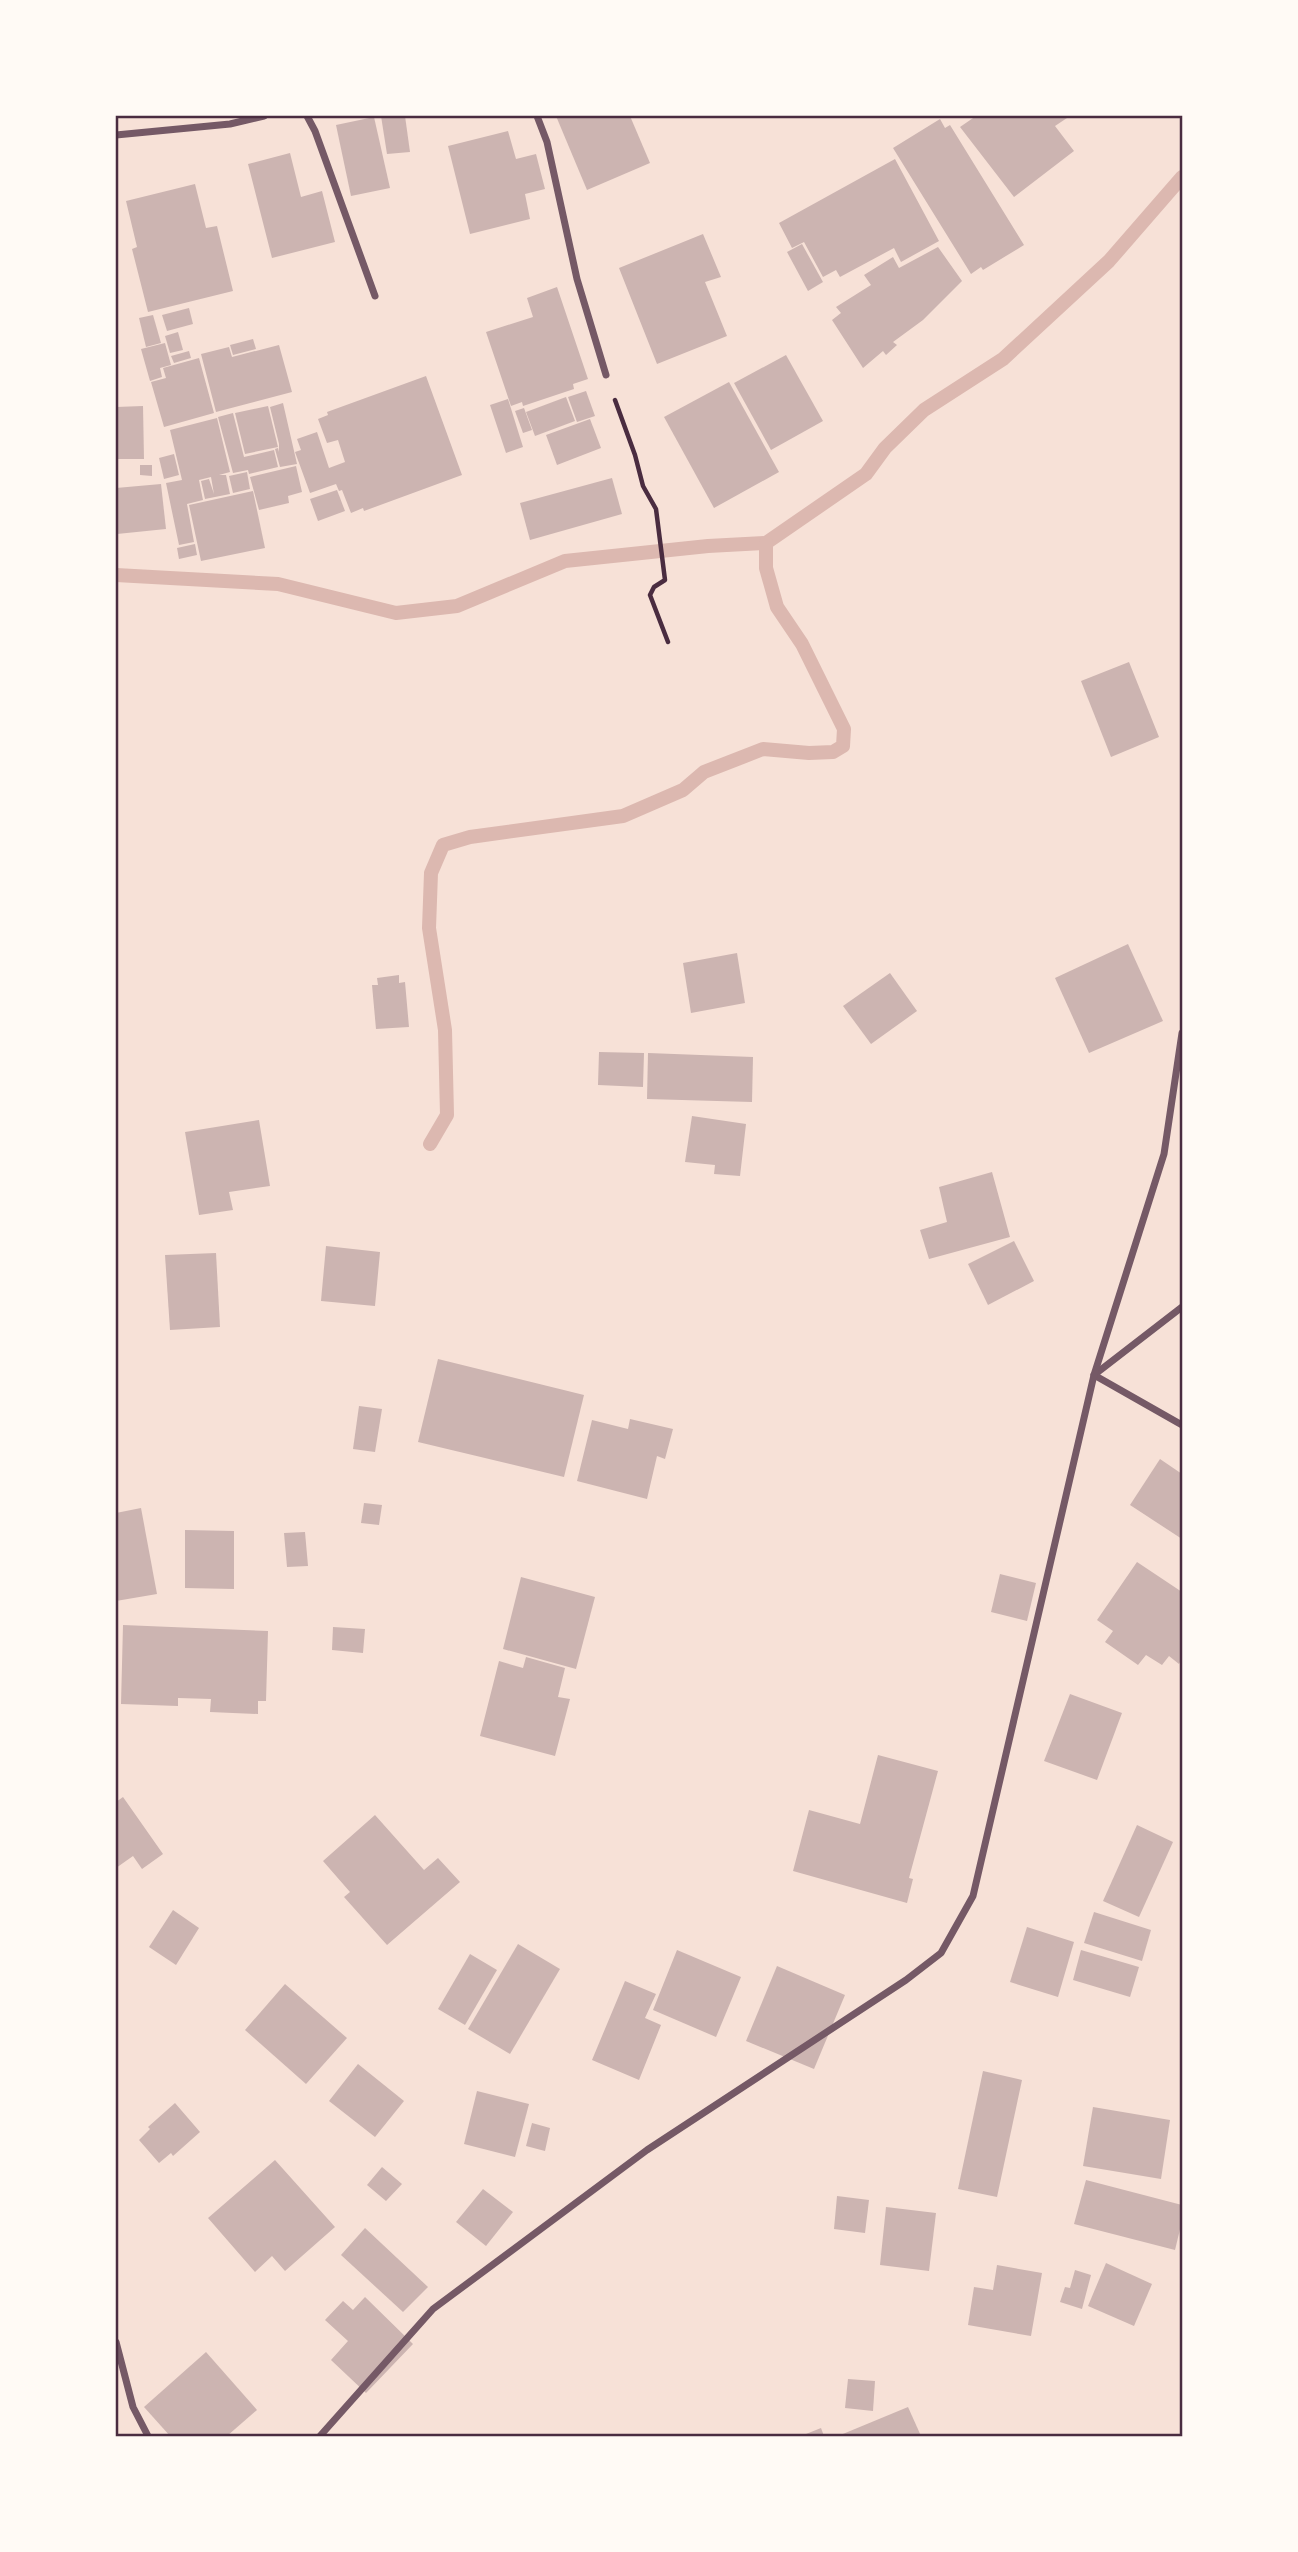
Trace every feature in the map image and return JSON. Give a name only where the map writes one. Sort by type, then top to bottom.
[{"type":"street","points":[[116,135],[230,124],[264,116]]},
{"type":"street","points":[[307,116],[315,131],[375,296]]},
{"type":"street","points":[[537,116],[547,142],[577,279],[606,375]]},
{"type":"street","points":[[320,2437],[433,2309],[647,2150],[906,1980],[941,1953],[973,1896],[1094,1375],[1164,1154],[1182,1033]]},
{"type":"street","points":[[1094,1375],[1182,1307]]},
{"type":"street","points":[[1094,1375],[1182,1425]]},
{"type":"street","points":[[116,2342],[133,2407],[148,2437]]},
{"type":"path","points":[[606,375],[632,445],[643,486],[656,509],[665,579],[654,587],[650,595],[668,642]]},
{"type":"building","points":[[381,116],[405,116],[410,152],[387,154]]},
{"type":"building","points":[[556,116],[630,116],[650,163],[587,190]]},
{"type":"building","points":[[976,116],[1065,116],[1067,118],[1055,126],[1074,151],[1014,197],[960,127]]},
{"type":"building","points":[[374,117],[390,188],[351,196],[336,125]]},
{"type":"building","points":[[940,119],[945,128],[950,125],[1024,245],[983,270],[981,267],[971,274],[893,148]]},
{"type":"building","points":[[508,131],[516,159],[536,154],[545,189],[525,194],[530,219],[470,234],[448,146]]},
{"type":"building","points":[[290,153],[301,197],[322,191],[335,242],[272,258],[248,164]]},
{"type":"building","points":[[895,159],[939,241],[901,262],[894,248],[840,277],[836,270],[823,277],[804,242],[792,248],[779,223]]},
{"type":"building","points":[[195,184],[206,228],[217,226],[233,291],[148,312],[132,249],[137,247],[126,201]]},
{"type":"building","points":[[703,234],[721,277],[705,282],[727,336],[657,364],[619,268]]},
{"type":"building","points":[[802,244],[823,282],[808,291],[787,252]]},
{"type":"building","points":[[938,247],[962,281],[923,320],[893,342],[897,345],[886,355],[883,351],[863,368],[832,320],[841,313],[836,307],[871,285],[864,275],[893,257],[899,268]]},
{"type":"building","points":[[557,287],[588,379],[573,384],[574,389],[523,406],[522,402],[511,406],[486,332],[533,317],[527,298]]},
{"type":"building","points":[[189,308],[193,324],[167,331],[162,315]]},
{"type":"building","points":[[153,315],[161,343],[146,347],[139,318]]},
{"type":"building","points":[[178,332],[183,350],[170,353],[165,336]]},
{"type":"building","points":[[253,339],[256,349],[233,355],[230,345]]},
{"type":"building","points":[[165,343],[171,365],[160,368],[162,377],[150,381],[141,349]]},
{"type":"building","points":[[279,345],[292,392],[216,412],[201,354],[229,347],[232,357]]},
{"type":"building","points":[[189,351],[191,358],[174,363],[171,356]]},
{"type":"building","points":[[786,355],[823,421],[771,450],[734,383]]},
{"type":"building","points":[[199,358],[214,413],[164,427],[151,382],[166,378],[163,368]]},
{"type":"building","points":[[426,376],[462,475],[364,511],[363,508],[351,513],[342,490],[339,491],[336,484],[310,493],[295,452],[301,450],[297,439],[317,432],[329,468],[345,462],[338,440],[327,443],[318,419],[328,415],[327,412]]},
{"type":"building","points":[[729,382],[779,472],[714,508],[664,417]]},
{"type":"building","points":[[586,391],[595,416],[577,422],[568,397]]},
{"type":"building","points":[[566,397],[575,421],[535,436],[526,412]]},
{"type":"building","points":[[508,399],[523,447],[506,453],[490,405]]},
{"type":"building","points":[[283,403],[297,464],[280,467],[275,449],[278,448],[279,452],[279,444],[270,407]]},
{"type":"building","points":[[143,406],[144,459],[116,459],[116,407]]},
{"type":"building","points":[[268,406],[278,447],[245,454],[235,413]]},
{"type":"building","points":[[524,408],[532,430],[523,433],[515,411]]},
{"type":"building","points":[[233,413],[244,457],[274,450],[278,467],[249,474],[248,470],[233,473],[218,417]]},
{"type":"building","points":[[217,418],[230,472],[219,475],[226,475],[230,494],[205,499],[201,481],[209,479],[214,494],[211,477],[199,480],[203,500],[187,504],[194,542],[179,545],[166,483],[182,480],[170,430]]},
{"type":"building","points":[[590,419],[601,448],[557,465],[546,435]]},
{"type":"building","points":[[174,454],[179,475],[164,479],[159,458]]},
{"type":"building","points":[[140,465],[152,465],[152,476],[140,475]]},
{"type":"building","points":[[296,466],[302,492],[288,496],[289,503],[259,510],[250,477]]},
{"type":"building","points":[[247,472],[250,489],[233,493],[229,476]]},
{"type":"building","points":[[612,478],[622,514],[530,540],[520,503]]},
{"type":"building","points":[[161,484],[166,529],[117,534],[116,488]]},
{"type":"building","points":[[337,490],[345,511],[318,521],[310,499]]},
{"type":"building","points":[[253,491],[265,548],[201,561],[189,505]]},
{"type":"building","points":[[195,544],[197,555],[179,559],[177,548]]},
{"type":"building","points":[[1129,662],[1159,737],[1111,757],[1081,681]]},
{"type":"building","points":[[1128,944],[1163,1021],[1089,1053],[1055,978]]},
{"type":"building","points":[[737,953],[745,1003],[691,1013],[683,963]]},
{"type":"building","points":[[890,973],[917,1011],[871,1044],[843,1006]]},
{"type":"building","points":[[399,975],[399,983],[405,982],[409,1027],[376,1029],[372,985],[378,985],[377,978]]},
{"type":"building","points":[[599,1052],[644,1053],[643,1087],[598,1085]]},
{"type":"building","points":[[648,1053],[753,1057],[752,1102],[647,1099]]},
{"type":"building","points":[[692,1116],[746,1124],[740,1176],[714,1174],[715,1165],[685,1162]]},
{"type":"building","points":[[259,1120],[270,1186],[229,1192],[233,1210],[199,1215],[185,1132]]},
{"type":"building","points":[[992,1172],[1010,1237],[929,1259],[920,1230],[947,1222],[939,1187]]},
{"type":"building","points":[[1014,1241],[1034,1281],[988,1305],[968,1264]]},
{"type":"building","points":[[326,1246],[380,1252],[375,1306],[321,1301]]},
{"type":"building","points":[[216,1253],[220,1327],[170,1330],[165,1255]]},
{"type":"building","points":[[438,1359],[584,1395],[564,1477],[418,1442]]},
{"type":"building","points":[[359,1406],[382,1409],[375,1452],[353,1449]]},
{"type":"building","points":[[630,1419],[673,1429],[665,1459],[657,1456],[647,1499],[577,1481],[592,1420],[628,1429]]},
{"type":"building","points":[[1160,1459],[1182,1474],[1182,1539],[1130,1505]]},
{"type":"building","points":[[364,1503],[382,1505],[379,1525],[361,1523]]},
{"type":"building","points":[[141,1508],[157,1594],[116,1601],[116,1513]]},
{"type":"building","points":[[185,1530],[234,1531],[234,1589],[185,1588]]},
{"type":"building","points":[[305,1532],[308,1566],[287,1567],[284,1533]]},
{"type":"building","points":[[1137,1562],[1182,1592],[1182,1658],[1179,1664],[1169,1656],[1162,1665],[1146,1655],[1138,1665],[1105,1642],[1113,1631],[1097,1620]]},
{"type":"building","points":[[1000,1574],[1036,1583],[1027,1621],[991,1612]]},
{"type":"building","points":[[521,1577],[595,1597],[576,1669],[503,1649]]},
{"type":"building","points":[[123,1625],[268,1631],[266,1701],[258,1701],[258,1714],[210,1712],[211,1699],[178,1698],[178,1706],[121,1704]]},
{"type":"building","points":[[333,1627],[365,1629],[363,1653],[332,1650]]},
{"type":"building","points":[[526,1657],[565,1668],[558,1697],[570,1699],[555,1756],[480,1736],[499,1661],[523,1668]]},
{"type":"building","points":[[1070,1694],[1122,1713],[1097,1780],[1044,1761]]},
{"type":"building","points":[[878,1755],[938,1771],[909,1878],[913,1879],[907,1903],[793,1871],[809,1810],[860,1824]]},
{"type":"building","points":[[123,1797],[163,1854],[142,1869],[133,1856],[116,1868],[116,1802]]},
{"type":"building","points":[[375,1815],[424,1870],[438,1858],[460,1882],[387,1945],[344,1897],[350,1892],[323,1861]]},
{"type":"building","points":[[1137,1825],[1173,1842],[1139,1917],[1103,1901]]},
{"type":"building","points":[[173,1910],[199,1928],[176,1965],[149,1947]]},
{"type":"building","points":[[1094,1912],[1151,1930],[1142,1961],[1084,1943]]},
{"type":"building","points":[[1027,1927],[1074,1942],[1058,1997],[1010,1982]]},
{"type":"building","points":[[518,1944],[560,1969],[510,2054],[468,2029]]},
{"type":"building","points":[[677,1950],[741,1977],[716,2037],[653,2010]]},
{"type":"building","points":[[1081,1950],[1139,1967],[1130,1997],[1073,1980]]},
{"type":"building","points":[[470,1954],[497,1970],[465,2025],[438,2009]]},
{"type":"building","points":[[777,1966],[845,1995],[814,2069],[746,2041]]},
{"type":"building","points":[[625,1981],[656,1994],[645,2018],[661,2025],[639,2080],[592,2060]]},
{"type":"building","points":[[285,1984],[347,2038],[306,2084],[245,2030]]},
{"type":"building","points":[[358,2064],[404,2101],[375,2137],[329,2101]]},
{"type":"building","points":[[983,2071],[1022,2080],[997,2197],[958,2189]]},
{"type":"building","points":[[477,2091],[529,2104],[515,2157],[464,2144]]},
{"type":"building","points":[[175,2103],[200,2132],[173,2156],[171,2153],[159,2163],[139,2140],[150,2129],[148,2127]]},
{"type":"building","points":[[1093,2107],[1170,2120],[1161,2179],[1083,2166]]},
{"type":"building","points":[[532,2123],[550,2128],[545,2151],[526,2146]]},
{"type":"building","points":[[275,2160],[335,2227],[285,2271],[272,2256],[255,2272],[208,2218]]},
{"type":"building","points":[[382,2167],[402,2184],[386,2201],[367,2185]]},
{"type":"building","points":[[1086,2180],[1182,2205],[1182,2221],[1175,2250],[1074,2224]]},
{"type":"building","points":[[483,2189],[513,2212],[486,2246],[456,2222]]},
{"type":"building","points":[[837,2196],[869,2200],[865,2233],[834,2229]]},
{"type":"building","points":[[886,2207],[936,2213],[929,2271],[880,2265]]},
{"type":"building","points":[[365,2228],[428,2287],[403,2312],[341,2255]]},
{"type":"building","points":[[1106,2263],[1152,2284],[1134,2326],[1088,2306]]},
{"type":"building","points":[[997,2265],[1042,2273],[1031,2336],[968,2325],[974,2287],[993,2290]]},
{"type":"building","points":[[1075,2270],[1091,2275],[1082,2309],[1060,2302],[1065,2287],[1070,2288]]},
{"type":"building","points":[[365,2297],[413,2344],[366,2393],[331,2360],[348,2341],[325,2320],[343,2301],[353,2310]]},
{"type":"building","points":[[206,2352],[257,2410],[227,2436],[170,2436],[144,2407]]},
{"type":"building","points":[[848,2379],[875,2381],[873,2411],[845,2408]]},
{"type":"building","points":[[908,2407],[921,2436],[838,2436]]},
{"type":"building","points":[[821,2428],[824,2436],[801,2436]]},
{"type":"waterway","points":[[116,575],[278,584],[396,613],[457,606],[565,561],[708,546],[766,543],[866,474],[885,448],[924,410],[1003,359],[1109,261],[1182,177]]},
{"type":"waterway","points":[[430,1144],[447,1115],[445,1030],[429,928],[431,873],[443,845],[470,837],[623,816],[683,790],[704,772],[763,749],[809,753],[833,752],[843,746],[844,729],[802,644],[777,607],[766,568],[766,543]]}]
